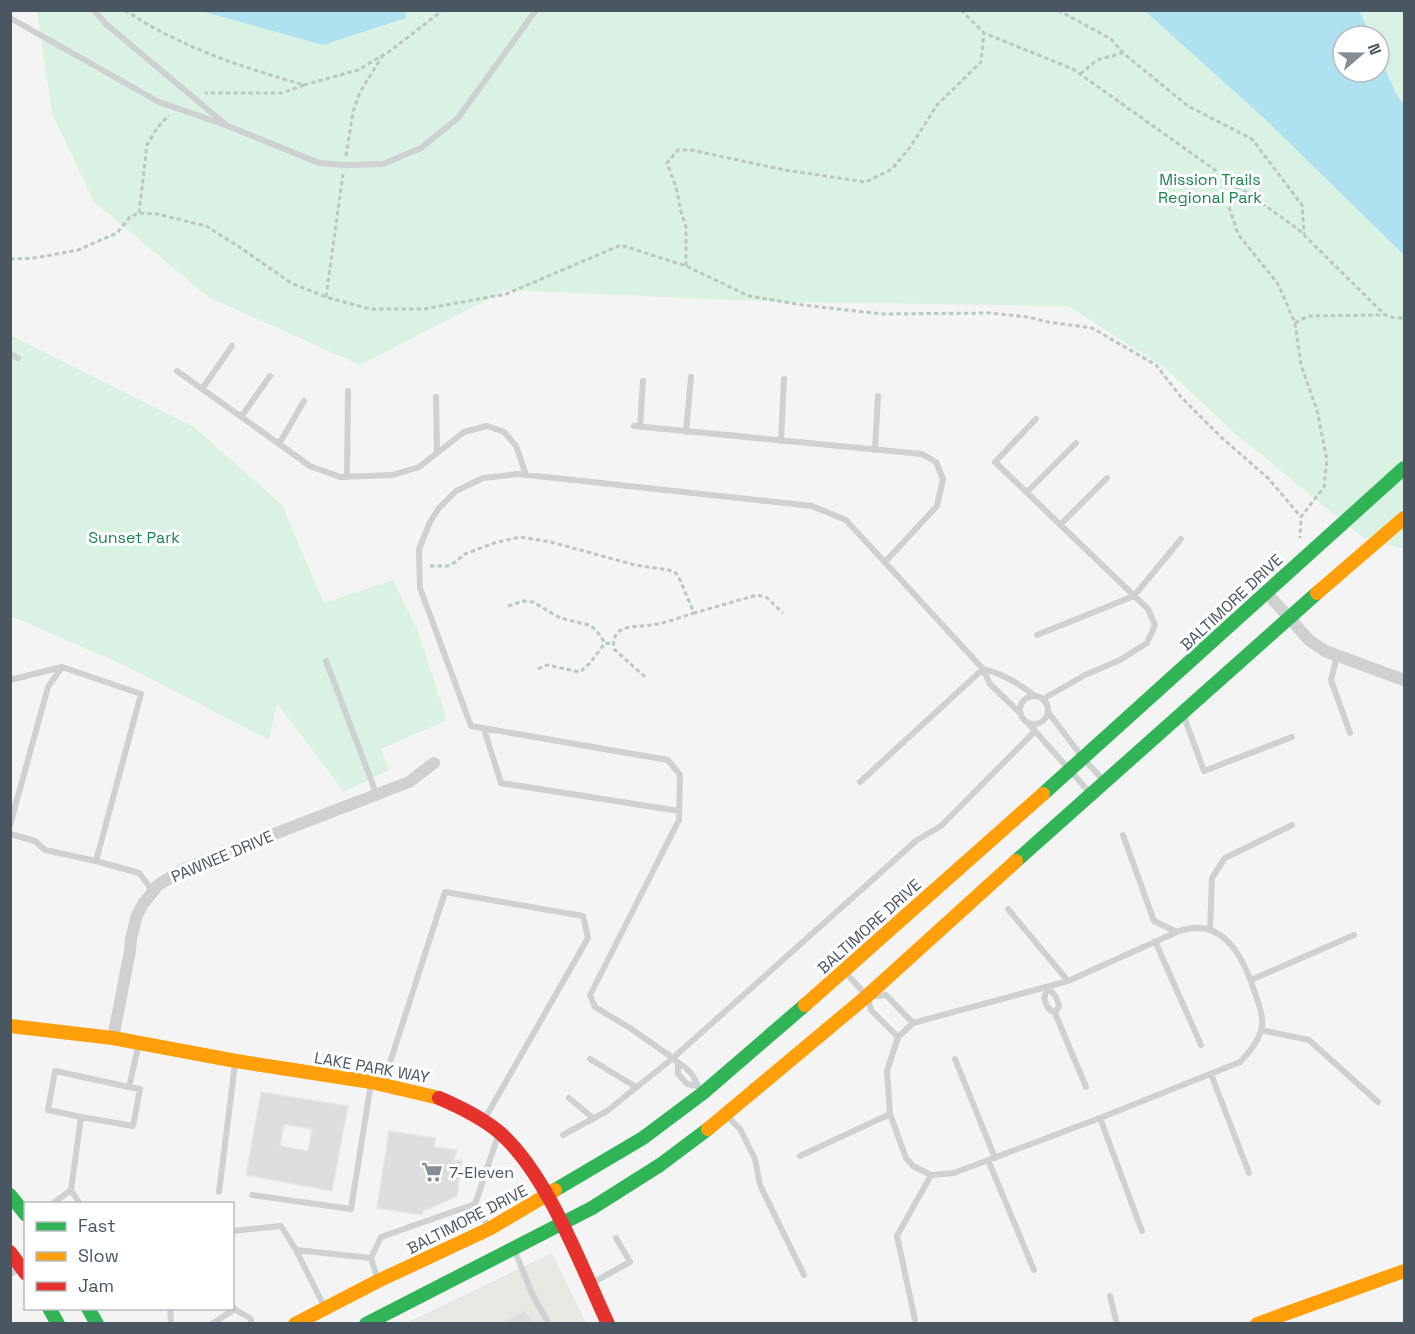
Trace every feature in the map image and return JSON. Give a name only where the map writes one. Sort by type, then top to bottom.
[{"type":"main road","name":"BALTIMORE DRIVE","points":[[366,1323],[562,1224],[660,1165],[711,1101],[844,971],[1154,696],[1404,468]]},
{"type":"main road","name":"BALTIMORE DRIVE","points":[[295,1323],[489,1229],[547,1196],[643,1138],[711,1101],[867,996],[1090,794],[1404,518]]},
{"type":"main road","name":"LAKE PARK WAY","points":[[10,1026],[113,1038],[377,1084],[432,1095],[467,1110],[500,1132],[527,1161],[562,1224],[608,1323]]},
{"type":"main road","points":[[10,1195],[24,1212]]},
{"type":"main road","points":[[10,1252],[19,1272]]},
{"type":"main road","points":[[1257,1323],[1282,1319],[1404,1271]]},
{"type":"main road","points":[[50,1310],[58,1323]]},
{"type":"main road","points":[[89,1310],[97,1323]]},
{"type":"street","points":[[1266,592],[1309,640],[1325,651],[1404,680]]},
{"type":"street","name":"PAWNEE DRIVE","points":[[113,1038],[133,927],[142,904],[166,879],[186,868],[409,782],[434,763]]},
{"type":"lane","points":[[94,10],[106,24],[228,126]]},
{"type":"lane","points":[[10,18],[159,102],[228,126],[319,163],[345,165],[383,164],[421,148],[458,118],[536,10]]},
{"type":"lane","points":[[202,389],[232,346]]},
{"type":"lane","points":[[10,354],[18,358]]},
{"type":"lane","points":[[177,371],[310,466],[340,477],[393,475],[419,467],[464,432],[487,426],[504,432],[516,446],[526,475]]},
{"type":"lane","points":[[242,417],[270,376]]},
{"type":"lane","points":[[686,432],[691,377]]},
{"type":"lane","points":[[781,441],[784,379]]},
{"type":"lane","points":[[643,381],[637,427],[922,454],[936,462],[943,479],[937,506],[886,561]]},
{"type":"lane","points":[[347,477],[348,391]]},
{"type":"lane","points":[[875,450],[878,396]]},
{"type":"lane","points":[[436,397],[437,452]]},
{"type":"lane","points":[[279,444],[304,401]]},
{"type":"lane","points":[[1036,419],[995,462],[1148,609],[1155,625],[1147,643],[1120,660],[1085,675],[1043,699]]},
{"type":"lane","points":[[1027,492],[1076,443]]},
{"type":"lane","points":[[711,1101],[686,1067],[595,1007],[590,995],[678,820],[680,775],[668,760],[471,726],[420,588],[419,549],[430,522],[439,508],[456,491],[483,478],[518,474],[812,506],[846,520],[983,669],[990,684],[1021,714],[1090,794]]},
{"type":"lane","points":[[1060,525],[1107,478]]},
{"type":"lane","points":[[1037,635],[1134,596],[1181,539]]},
{"type":"lane","points":[[1338,655],[1331,680],[1350,733]]},
{"type":"lane","points":[[326,661],[376,793]]},
{"type":"lane","points":[[10,680],[62,667],[141,694],[96,861]]},
{"type":"lane","points":[[10,825],[48,687],[62,667]]},
{"type":"lane","points":[[983,669],[1000,673],[1043,699],[1048,707],[1044,720],[1040,723],[1027,722]]},
{"type":"lane","points":[[861,782],[983,669]]},
{"type":"lane","points":[[1021,714],[1023,702],[1035,696]]},
{"type":"lane","points":[[1048,712],[1104,782]]},
{"type":"lane","points":[[1182,713],[1204,771],[1292,737]]},
{"type":"lane","points":[[484,729],[501,783],[679,811]]},
{"type":"lane","points":[[563,1135],[607,1111],[636,1087],[675,1061],[917,840],[941,826],[1035,731]]},
{"type":"lane","points":[[1210,930],[1212,878],[1225,858],[1292,825]]},
{"type":"lane","points":[[10,834],[35,841],[45,850],[139,873],[153,891]]},
{"type":"lane","points":[[1122,835],[1154,921],[1177,932]]},
{"type":"lane","points":[[252,1195],[351,1209],[377,1084],[445,892],[583,916],[588,938],[484,1120]]},
{"type":"lane","points":[[1008,909],[1068,981]]},
{"type":"lane","points":[[1190,927],[1210,930],[1224,936],[1238,952],[1251,980],[1261,1012],[1261,1030],[1251,1051],[1240,1062],[954,1173],[931,1174],[913,1166],[906,1158],[890,1114],[887,1071],[898,1037],[914,1023],[1048,988],[1177,932],[1190,927]]},
{"type":"lane","points":[[1251,980],[1354,935]]},
{"type":"lane","points":[[1155,941],[1201,1045]]},
{"type":"lane","points":[[844,971],[867,996],[871,1010],[898,1037]]},
{"type":"lane","points":[[1048,988],[1044,998],[1049,1010],[1055,1013],[1086,1087]]},
{"type":"lane","points":[[1048,988],[1055,994],[1058,1002],[1059,1006],[1055,1013]]},
{"type":"lane","points":[[867,996],[886,995],[914,1023]]},
{"type":"lane","points":[[1261,1030],[1309,1040],[1378,1102]]},
{"type":"lane","points":[[129,1087],[139,1043]]},
{"type":"lane","points":[[590,1059],[636,1087]]},
{"type":"lane","points":[[955,1059],[1034,1270]]},
{"type":"lane","points":[[219,1192],[236,1061]]},
{"type":"lane","points":[[675,1061],[678,1074],[687,1084],[711,1101],[741,1129],[755,1159],[760,1185],[804,1275]]},
{"type":"lane","points":[[56,1071],[140,1089],[133,1126],[81,1117],[48,1110],[56,1071]]},
{"type":"lane","points":[[1211,1074],[1249,1173]]},
{"type":"lane","points":[[569,1098],[593,1118]]},
{"type":"lane","points":[[800,1156],[890,1114]]},
{"type":"lane","points":[[79,1202],[71,1190],[81,1117]]},
{"type":"lane","points":[[1100,1118],[1142,1231]]},
{"type":"lane","points":[[489,1229],[475,1204],[500,1132]]},
{"type":"lane","points":[[915,1320],[897,1236],[931,1174]]},
{"type":"lane","points":[[53,1202],[71,1190]]},
{"type":"lane","points":[[378,1281],[371,1258],[381,1237],[475,1204]]},
{"type":"lane","points":[[234,1231],[281,1226],[297,1250],[326,1308]]},
{"type":"lane","points":[[589,1284],[630,1262],[616,1238]]},
{"type":"lane","points":[[514,1248],[533,1296],[549,1323]]},
{"type":"lane","points":[[297,1250],[371,1258]]},
{"type":"lane","points":[[1110,1296],[1117,1323]]},
{"type":"lane","points":[[234,1309],[250,1318],[252,1323]]},
{"type":"lane","points":[[212,1323],[232,1310]]},
{"type":"path","points":[[125,10],[142,22],[210,54],[304,85]]},
{"type":"path","points":[[194,97],[201,93],[282,93],[358,70],[390,51],[443,10]]},
{"type":"path","points":[[961,10],[984,33],[1073,69],[1237,186],[1305,236],[1385,315]]},
{"type":"path","points":[[1058,10],[1111,39],[1123,53],[1188,106],[1252,139],[1302,205],[1305,236]]},
{"type":"path","points":[[686,266],[686,227],[667,163],[678,150],[691,150],[785,170],[866,182],[892,169],[911,146],[937,105],[981,62],[984,33]]},
{"type":"path","points":[[1080,74],[1097,60],[1123,53]]},
{"type":"path","points":[[140,213],[147,145],[157,128],[178,108]]},
{"type":"path","points":[[1237,186],[1229,207],[1238,234],[1278,284],[1295,323],[1301,365],[1317,410],[1327,460],[1324,487],[1301,517],[1300,546]]},
{"type":"path","points":[[10,259],[35,258],[78,250],[117,232],[130,217],[140,213],[157,214],[206,226],[291,283],[326,297],[370,309],[424,309],[506,294],[621,245],[686,266],[749,296],[882,314],[990,314],[1028,317],[1092,328],[1156,365],[1181,397],[1222,438],[1269,479],[1301,517]]},
{"type":"path","points":[[1295,323],[1308,315],[1385,315],[1404,318]]},
{"type":"path","points":[[419,566],[447,566],[465,554],[520,537],[551,542],[635,565],[676,573],[694,613]]},
{"type":"path","points":[[645,677],[614,649],[614,640],[625,627],[653,625],[757,595],[766,597],[783,614]]},
{"type":"path","points":[[508,606],[524,601],[533,603],[560,618],[589,626],[596,630],[605,643],[613,644]]},
{"type":"path","points":[[538,669],[547,664],[580,672],[605,643]]},
{"type":"shaded area","points":[[552,1253],[586,1323],[404,1324]]},
{"type":"green space","name":"Mission Trails Regional Park","points":[[37,11],[1404,11],[1404,549],[1362,537],[1237,435],[1165,368],[1068,306],[784,302],[506,290],[360,365],[208,297],[94,202],[52,113]]},
{"type":"green space","name":"Sunset Park","points":[[10,335],[194,427],[282,505],[324,603],[393,580],[417,629],[447,720],[381,749],[389,770],[344,792],[277,703],[269,740],[128,667],[11,616]]},
{"type":"water","points":[[405,10],[406,18],[323,45],[201,11]]},
{"type":"water","points":[[1145,11],[1359,11],[1365,24],[1331,24],[1331,84],[1391,82],[1397,96],[1404,104],[1404,255],[1265,119]]},
{"type":"building","points":[[261,1092],[348,1106],[332,1191],[246,1175]],"holes":[[[284,1124],[312,1129],[308,1151],[280,1146]]]},
{"type":"building","points":[[389,1131],[436,1138],[434,1147],[457,1150],[454,1160],[462,1161],[457,1196],[423,1211],[422,1215],[377,1208]]},
{"type":"building","points":[[525,1310],[534,1323],[501,1323]]},
{"type":"traffic: fast","points":[[1043,794],[1404,468]]},
{"type":"traffic: fast","points":[[1016,861],[1317,593]]},
{"type":"traffic: fast","points":[[555,1190],[643,1138],[703,1093],[805,1005]]},
{"type":"traffic: fast","points":[[366,1324],[592,1208],[660,1165],[708,1129]]},
{"type":"traffic: fast","points":[[10,1195],[24,1212]]},
{"type":"traffic: fast","points":[[50,1310],[58,1324]]},
{"type":"traffic: fast","points":[[89,1310],[97,1324]]},
{"type":"traffic: slow","points":[[1317,593],[1404,518]]},
{"type":"traffic: slow","points":[[805,1005],[1043,794]]},
{"type":"traffic: slow","points":[[708,1129],[867,996],[1016,861]]},
{"type":"traffic: slow","points":[[10,1026],[113,1038],[236,1061],[371,1082],[439,1098]]},
{"type":"traffic: slow","points":[[295,1324],[378,1281],[489,1229],[555,1190]]},
{"type":"traffic: slow","points":[[1257,1324],[1404,1271]]},
{"type":"traffic: jam","points":[[439,1098],[470,1113],[499,1132],[532,1171],[561,1222],[608,1324]]},
{"type":"traffic: jam","points":[[10,1252],[24,1271]]},
{"type":"place","name":"7-Eleven","points":[[432,1172]]}]
